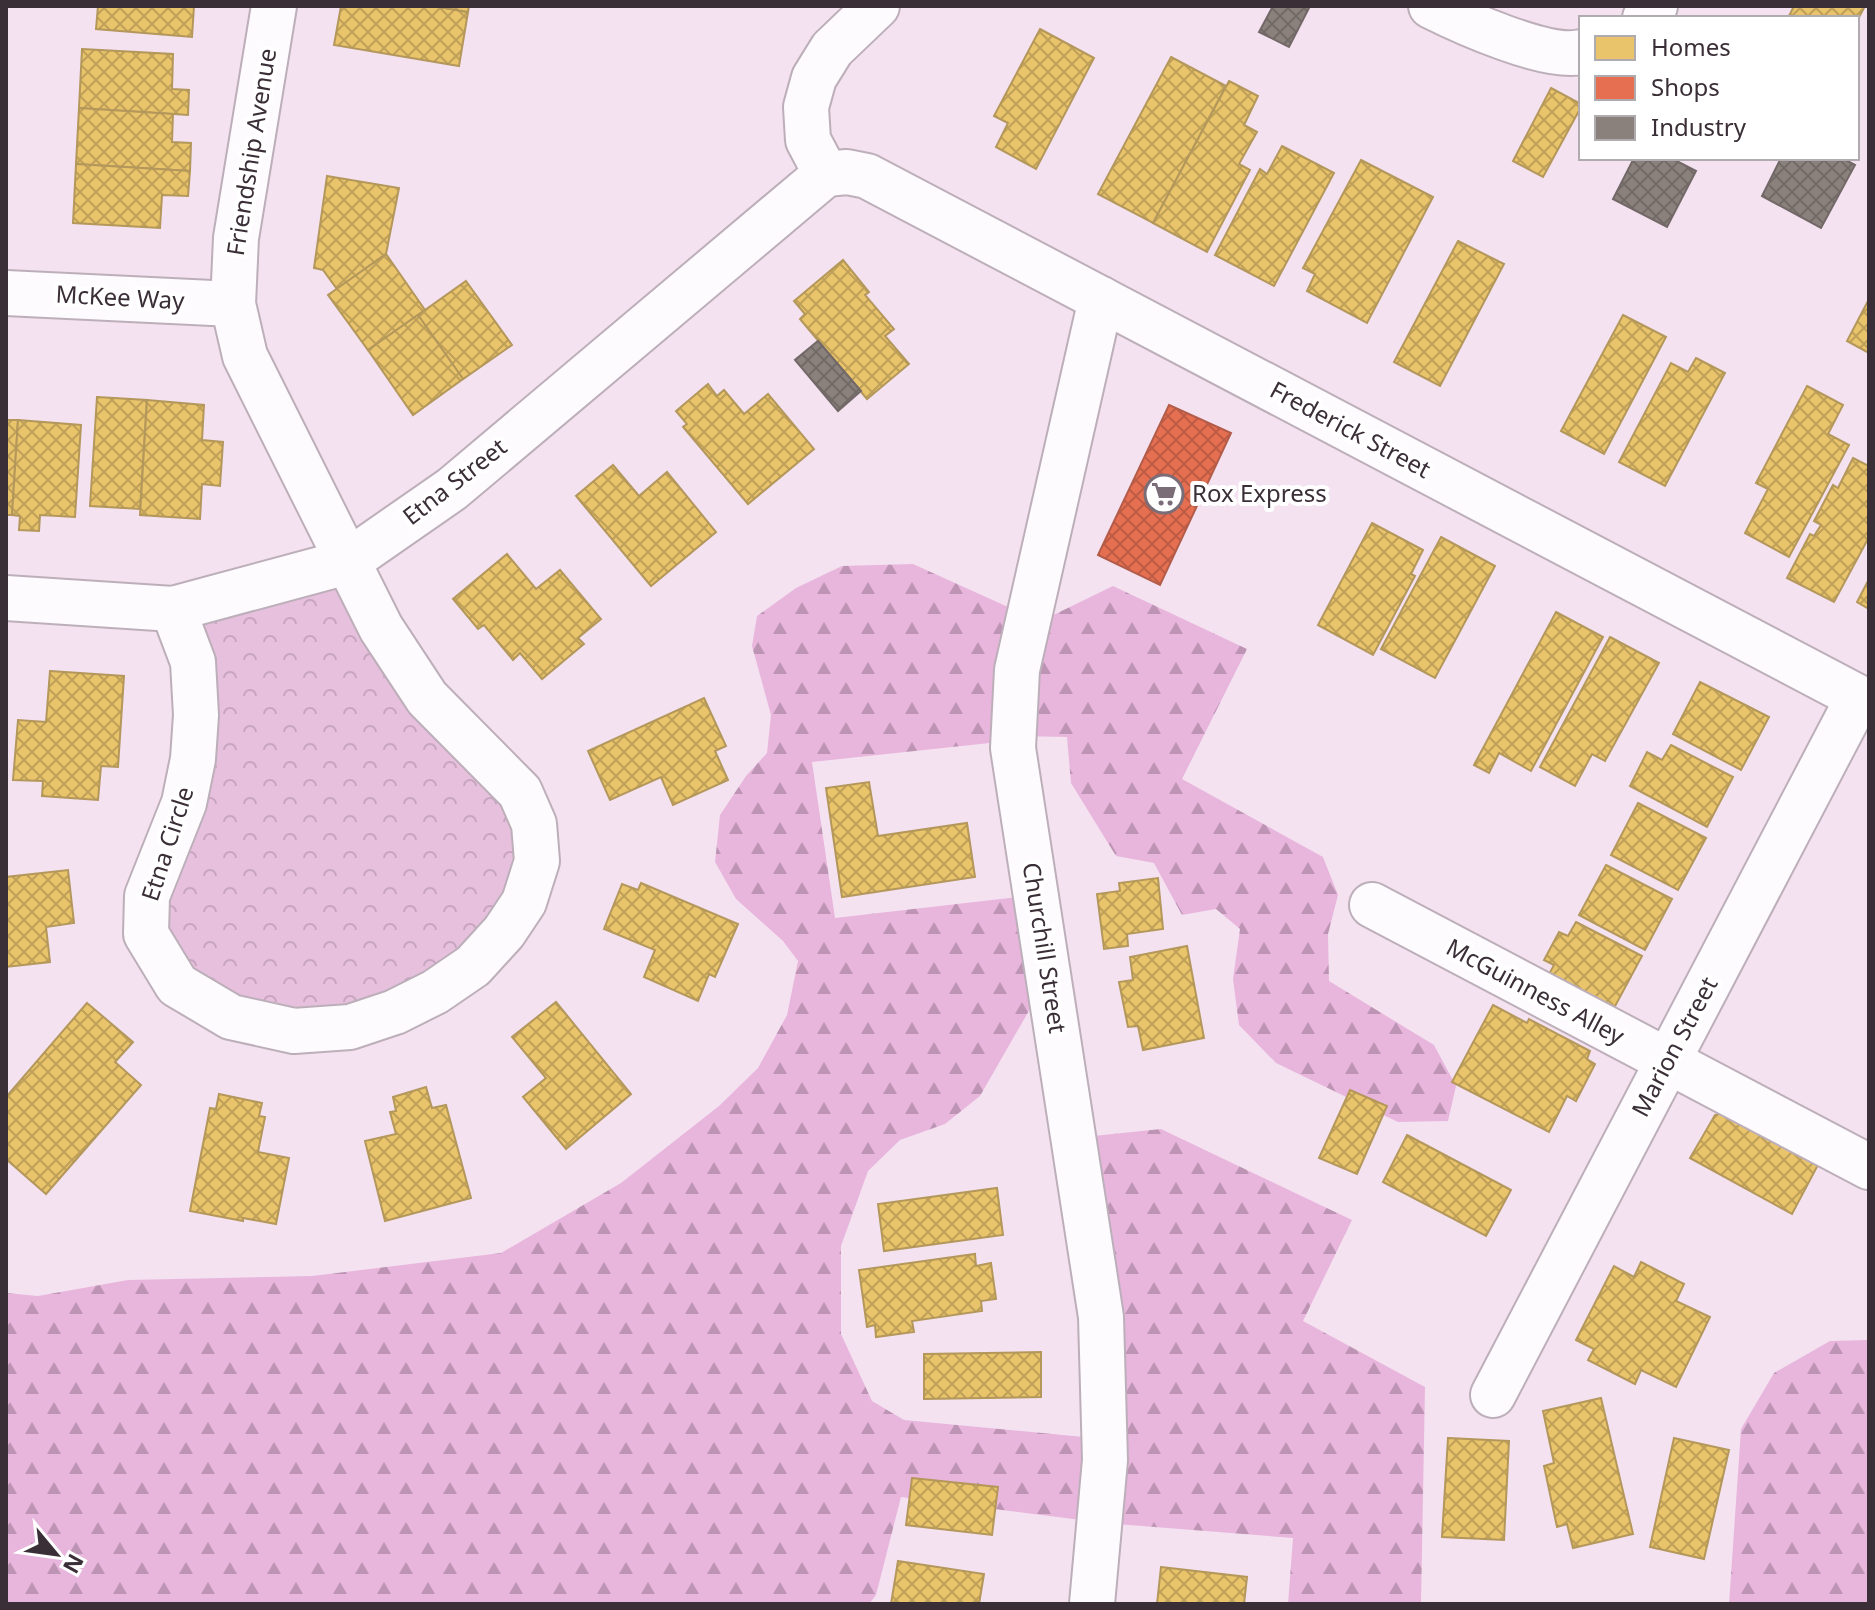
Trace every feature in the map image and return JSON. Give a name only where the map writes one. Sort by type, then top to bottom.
[{"type":"street","name":"Friendship Avenue","points":[[274,6],[236,238],[233,304],[245,356],[347,562]]},
{"type":"street","points":[[826,174],[808,140],[806,107],[814,78],[832,49],[877,6]]},
{"type":"street","points":[[1431,6],[1521,43],[1572,54],[1579,52]]},
{"type":"street","name":"Frederick Street","points":[[826,174],[847,172],[867,176],[1864,700]]},
{"type":"street","name":"Etna Street","points":[[6,598],[173,609],[347,562],[452,489],[826,174]]},
{"type":"street","name":"McKee Way","points":[[6,293],[233,304]]},
{"type":"street","name":"Churchill Street","points":[[1092,1604],[1105,1460],[1101,1317],[1013,748],[1017,670],[1101,299]]},
{"type":"street","name":"Etna Circle","points":[[173,609],[193,662],[196,715],[193,759],[184,803],[147,896],[146,934],[177,985],[231,1017],[294,1031],[350,1027],[395,1012],[435,992],[473,966],[504,932],[524,902],[537,861],[534,824],[520,792],[427,698],[381,628],[347,562]]},
{"type":"street","name":"Marion Street","points":[[1493,1395],[1667,1062],[1864,700]]},
{"type":"street","name":"McGuinness Alley","points":[[1372,905],[1869,1167]]},
{"type":"green space","points":[[347,562],[534,824],[504,932],[350,1027],[177,985],[147,896],[184,803],[173,609]]},
{"type":"green space","points":[[913,564],[1019,612],[999,742],[812,762],[835,918],[1019,897],[1034,1002],[980,1096],[945,1124],[900,1140],[868,1171],[841,1246],[841,1334],[872,1401],[904,1420],[1084,1437],[1081,1520],[901,1497],[876,1595],[869,1604],[6,1604],[6,1293],[38,1296],[128,1280],[312,1276],[501,1253],[621,1183],[719,1106],[758,1068],[787,1015],[798,961],[783,941],[736,899],[715,862],[720,815],[746,776],[767,753],[771,715],[752,646],[757,616],[796,588],[842,566]]},
{"type":"green space","points":[[1113,586],[1247,649],[1182,779],[1323,857],[1338,895],[1328,934],[1329,981],[1434,1045],[1456,1086],[1448,1121],[1398,1122],[1276,1063],[1239,1025],[1233,979],[1240,929],[1216,909],[1182,915],[1154,863],[1116,856],[1071,783],[1067,737],[1019,736],[1039,622]]},
{"type":"green space","points":[[1161,1129],[1352,1220],[1303,1321],[1425,1387],[1421,1604],[1288,1604],[1293,1538],[1104,1523],[1074,1138]]},
{"type":"green space","points":[[1869,1340],[1869,1604],[1729,1604],[1741,1429],[1774,1373],[1830,1341]]},
{"type":"building: Homes","points":[[98,6],[194,6],[192,37],[96,29]]},
{"type":"building: Homes","points":[[341,6],[433,6],[468,12],[459,66],[334,45]]},
{"type":"building: Homes","points":[[433,6],[469,6],[468,12]]},
{"type":"building: Homes","points":[[1794,6],[1865,6],[1859,17],[1789,16]]},
{"type":"building: Homes","points":[[1040,29],[1094,58],[1036,169],[996,147],[1008,123],[994,116]]},
{"type":"building: Homes","points":[[82,49],[173,54],[172,89],[189,90],[188,115],[79,108]]},
{"type":"building: Homes","points":[[1171,57],[1226,86],[1153,223],[1098,194]]},
{"type":"building: Homes","points":[[1229,81],[1258,96],[1244,125],[1257,132],[1239,164],[1250,170],[1207,252],[1153,223]]},
{"type":"building: Homes","points":[[1551,88],[1579,103],[1579,111],[1543,177],[1513,161]]},
{"type":"building: Homes","points":[[79,108],[173,114],[172,142],[191,143],[190,171],[76,164]]},
{"type":"building: Homes","points":[[1282,146],[1334,173],[1274,286],[1215,255],[1260,169],[1267,174]]},
{"type":"building: Homes","points":[[1361,160],[1433,197],[1367,323],[1307,291],[1315,274],[1303,268]]},
{"type":"building: Homes","points":[[76,164],[190,171],[188,196],[162,195],[160,228],[73,223]]},
{"type":"building: Homes","points":[[327,176],[399,188],[386,254],[337,289],[323,270],[314,268]]},
{"type":"building: Homes","points":[[1458,241],[1504,264],[1440,386],[1394,362]]},
{"type":"building: Homes","points":[[386,254],[425,310],[368,350],[328,295]]},
{"type":"building: Homes","points":[[843,260],[869,292],[865,295],[894,329],[885,336],[909,364],[867,399],[800,319],[805,314],[794,301]]},
{"type":"building: Homes","points":[[466,281],[512,345],[463,379],[418,315]]},
{"type":"building: Homes","points":[[1869,299],[1869,353],[1847,341]]},
{"type":"building: Homes","points":[[418,315],[463,379],[413,415],[368,350]]},
{"type":"building: Homes","points":[[1623,315],[1666,337],[1604,454],[1561,431]]},
{"type":"building: Homes","points":[[1696,358],[1725,373],[1665,486],[1619,462],[1671,363],[1688,372]]},
{"type":"building: Homes","points":[[708,384],[717,396],[724,390],[744,414],[768,394],[814,449],[748,504],[683,427],[687,424],[676,411]]},
{"type":"building: Homes","points":[[1807,386],[1843,405],[1828,434],[1849,445],[1789,557],[1745,533],[1768,489],[1756,483]]},
{"type":"building: Homes","points":[[97,397],[147,400],[140,509],[90,506]]},
{"type":"building: Homes","points":[[147,400],[204,405],[202,440],[223,442],[220,486],[202,484],[200,519],[140,515]]},
{"type":"building: Homes","points":[[6,420],[18,420],[12,515],[6,515]]},
{"type":"building: Homes","points":[[18,420],[81,425],[75,517],[40,515],[39,531],[19,530],[20,516],[12,515]]},
{"type":"building: Homes","points":[[1853,458],[1869,466],[1869,537],[1834,602],[1787,578],[1810,534],[1814,536],[1821,525],[1814,521],[1833,485],[1838,488]]},
{"type":"building: Homes","points":[[613,465],[639,496],[667,472],[716,532],[651,586],[576,496]]},
{"type":"building: Homes","points":[[1372,523],[1423,550],[1411,574],[1415,576],[1373,655],[1318,625]]},
{"type":"building: Homes","points":[[1441,537],[1495,566],[1435,678],[1381,649]]},
{"type":"building: Homes","points":[[507,554],[536,589],[560,570],[601,619],[578,638],[584,644],[542,679],[520,653],[513,660],[484,625],[478,629],[453,599]]},
{"type":"building: Homes","points":[[1869,579],[1869,609],[1857,602]]},
{"type":"building: Homes","points":[[1556,612],[1603,637],[1531,771],[1499,753],[1489,773],[1474,765]]},
{"type":"building: Homes","points":[[1610,637],[1659,663],[1605,761],[1592,754],[1575,786],[1540,767]]},
{"type":"building: Homes","points":[[50,671],[124,676],[118,767],[101,766],[98,800],[42,796],[43,781],[13,780],[18,720],[46,722]]},
{"type":"building: Homes","points":[[1700,682],[1769,717],[1741,770],[1673,734]]},
{"type":"building: Homes","points":[[704,698],[726,746],[715,751],[728,780],[673,805],[661,777],[610,800],[588,751]]},
{"type":"building: Homes","points":[[1671,745],[1733,777],[1707,827],[1630,786],[1647,752],[1662,760]]},
{"type":"building: Homes","points":[[869,782],[878,836],[967,823],[975,877],[842,897],[826,788]]},
{"type":"building: Homes","points":[[1638,803],[1706,838],[1678,890],[1611,855]]},
{"type":"building: Homes","points":[[1606,865],[1672,899],[1645,950],[1579,915]]},
{"type":"building: Homes","points":[[68,870],[74,923],[46,927],[50,962],[6,967],[6,877]]},
{"type":"building: Homes","points":[[1158,878],[1163,929],[1127,934],[1128,946],[1104,949],[1097,894],[1120,891],[1119,883]]},
{"type":"building: Homes","points":[[641,883],[738,924],[715,977],[709,974],[698,1001],[644,977],[655,950],[604,929],[622,884],[638,890]]},
{"type":"building: Homes","points":[[1576,922],[1642,956],[1613,1010],[1548,976],[1554,965],[1544,960],[1559,932],[1568,936]]},
{"type":"building: Homes","points":[[1187,946],[1204,1038],[1143,1050],[1138,1026],[1128,1027],[1119,982],[1133,980],[1130,957]]},
{"type":"building: Homes","points":[[556,1002],[631,1094],[566,1149],[523,1097],[546,1078],[512,1037]]},
{"type":"building: Homes","points":[[87,1003],[133,1042],[115,1062],[141,1085],[46,1194],[6,1159],[6,1097]]},
{"type":"building: Homes","points":[[1493,1005],[1527,1023],[1529,1019],[1590,1051],[1587,1059],[1595,1064],[1576,1101],[1567,1096],[1549,1132],[1452,1082]]},
{"type":"building: Homes","points":[[426,1087],[432,1108],[446,1105],[471,1198],[385,1221],[365,1141],[396,1134],[390,1112],[396,1111],[393,1097]]},
{"type":"building: Homes","points":[[1350,1090],[1387,1106],[1357,1174],[1319,1158]]},
{"type":"building: Homes","points":[[219,1094],[262,1103],[259,1116],[265,1117],[258,1152],[289,1158],[276,1224],[190,1211],[210,1108],[216,1109]]},
{"type":"building: Homes","points":[[1726,1112],[1819,1163],[1792,1214],[1690,1158],[1715,1115]]},
{"type":"building: Homes","points":[[1407,1135],[1511,1190],[1486,1236],[1383,1182]]},
{"type":"building: Homes","points":[[997,1188],[1003,1235],[884,1251],[878,1204]]},
{"type":"building: Homes","points":[[975,1254],[976,1266],[991,1263],[996,1299],[981,1301],[982,1311],[912,1321],[914,1332],[876,1337],[875,1325],[867,1327],[859,1270]]},
{"type":"building: Homes","points":[[1641,1262],[1684,1284],[1676,1301],[1710,1317],[1676,1387],[1641,1370],[1635,1384],[1588,1360],[1594,1349],[1576,1340],[1614,1266],[1634,1277]]},
{"type":"building: Homes","points":[[1041,1352],[1041,1397],[924,1399],[924,1354]]},
{"type":"building: Homes","points":[[1601,1398],[1633,1534],[1573,1548],[1567,1524],[1557,1527],[1544,1466],[1554,1463],[1543,1411]]},
{"type":"building: Homes","points":[[1448,1438],[1509,1441],[1504,1540],[1442,1537]]},
{"type":"building: Homes","points":[[1674,1438],[1729,1450],[1704,1559],[1650,1547]]},
{"type":"building: Homes","points":[[912,1478],[998,1487],[992,1535],[906,1525]]},
{"type":"building: Homes","points":[[898,1561],[984,1574],[979,1604],[891,1604]]},
{"type":"building: Homes","points":[[1161,1567],[1247,1577],[1244,1604],[1157,1604]]},
{"type":"building: Shops","name":"Rox Express","points":[[1169,405],[1231,433],[1160,585],[1098,555]]},
{"type":"building: Industry","points":[[1273,6],[1310,6],[1289,47],[1259,32]]},
{"type":"building: Industry","points":[[1633,160],[1675,160],[1696,171],[1667,227],[1613,199]]},
{"type":"building: Industry","points":[[1780,160],[1846,160],[1855,165],[1821,228],[1762,196]]},
{"type":"building: Industry","points":[[818,341],[861,391],[838,411],[795,360]]},
{"type":"place","name":"Rox Express","points":[[1164,494]]}]
